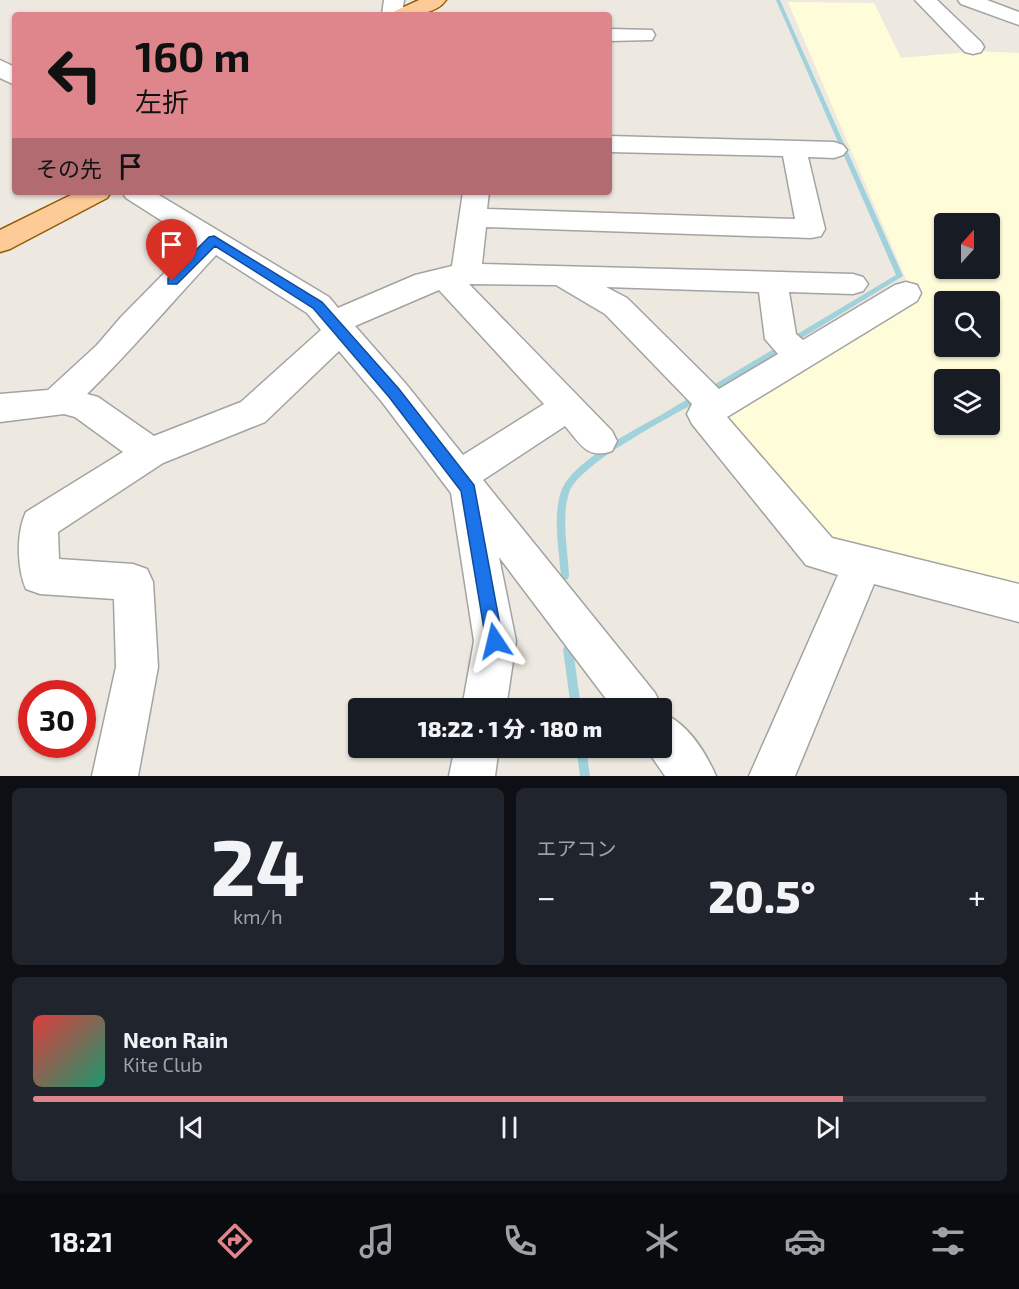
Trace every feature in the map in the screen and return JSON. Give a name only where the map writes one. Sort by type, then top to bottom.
[{"type":"main road","points":[[409,12],[436,0]]},
{"type":"main road","points":[[0,242],[92,195]]},
{"type":"street","points":[[926,0],[973,47]]},
{"type":"street","points":[[968,0],[1019,19]]},
{"type":"street","points":[[612,35],[644,35]]},
{"type":"street","points":[[612,144],[834,150]]},
{"type":"street","points":[[456,276],[475,205],[811,229],[794,148]]},
{"type":"street","points":[[140,195],[318,305],[394,393],[632,698]]},
{"type":"street","points":[[0,408],[56,403],[108,354],[147,308],[214,240]]},
{"type":"street","points":[[561,275],[616,306],[716,407]]},
{"type":"street","points":[[115,776],[137,667],[133,582],[40,576],[39,524],[151,453],[252,412],[336,327],[425,282],[456,276],[561,275],[853,284]]},
{"type":"street","points":[[456,276],[567,407],[600,441]]},
{"type":"street","points":[[772,282],[782,339],[801,356]]},
{"type":"street","points":[[906,293],[704,414],[820,553],[1019,603]]},
{"type":"street","points":[[60,399],[86,407],[151,453]]},
{"type":"street","points":[[463,483],[567,407]]},
{"type":"street","points":[[463,483],[495,641],[486,698]]},
{"type":"street","points":[[772,776],[863,563]]},
{"type":"street","points":[[672,748],[693,776]]},
{"type":"street","points":[[472,776],[475,758]]},
{"type":"shaded area","points":[[788,2],[874,3],[901,58],[978,51],[1019,53],[1019,591],[828,545],[720,411],[913,296]]},
{"type":"waterway","points":[[778,0],[900,276],[792,341]]},
{"type":"waterway","points":[[708,392],[782,347]]},
{"type":"waterway","points":[[565,576],[562,509],[566,489],[573,478],[604,453],[697,398]]},
{"type":"waterway","points":[[568,649],[575,698]]},
{"type":"waterway","points":[[583,758],[585,776]]},
{"type":"route","points":[[172,281],[214,240],[318,305],[394,393],[468,489],[495,641]]}]
